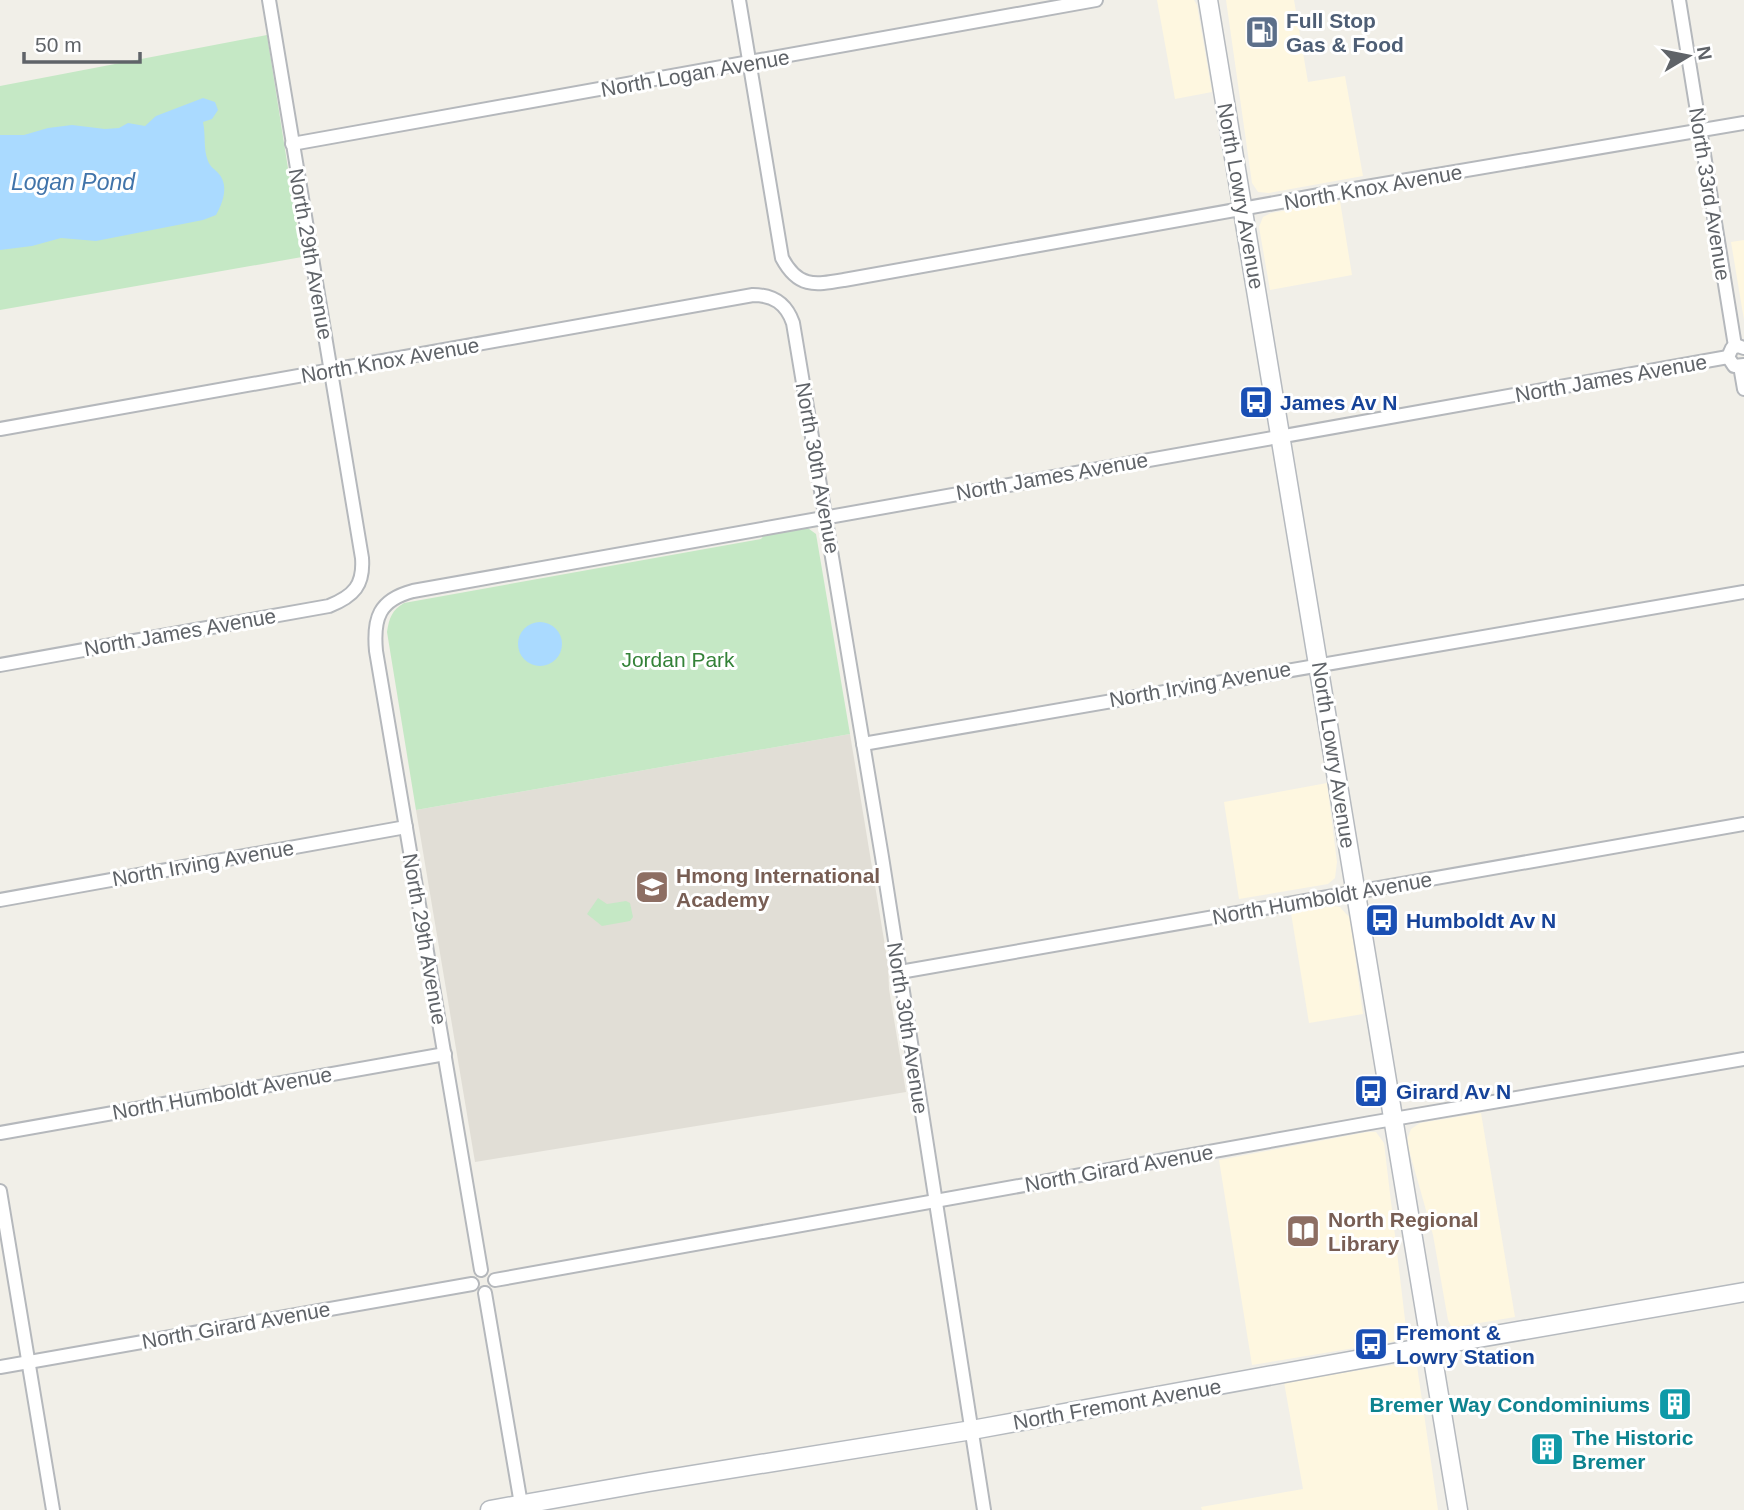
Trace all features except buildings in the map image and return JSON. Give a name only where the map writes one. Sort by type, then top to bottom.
[{"type":"main road","name":"North Lowry Avenue","points":[[1208,0],[1458,1510]]},
{"type":"main road","name":"North Fremont Avenue","points":[[490,1510],[522,1507],[972,1430],[1744,1292]]},
{"type":"street","name":"North 29th Avenue","points":[[269,0],[362,558],[361,580],[356,590]]},
{"type":"street","points":[[739,0],[750,63]]},
{"type":"street","name":"North Logan Avenue","points":[[292,144],[1096,0]]},
{"type":"street","name":"North 33rd Avenue","points":[[1679,0],[1736,351]]},
{"type":"street","name":"North Knox Avenue","points":[[750,63],[780,251],[785,265],[796,278],[810,284],[834,282],[1744,123]]},
{"type":"street","name":"North Knox Avenue","points":[[0,429],[753,295],[765,295],[779,301]]},
{"type":"street","name":"North 30th Avenue","points":[[779,301],[793,323],[826,516],[984,1510]]},
{"type":"street","points":[[1736,351],[1731,364],[1742,366],[1744,389]]},
{"type":"street","name":"North James Avenue","points":[[382,608],[394,598],[413,591],[826,516],[1412,415],[1736,351]]},
{"type":"street","name":"North James Avenue","points":[[0,664],[330,606],[356,590]]},
{"type":"street","name":"North Irving Avenue","points":[[863,744],[1744,592]]},
{"type":"street","name":"North 29th Avenue","points":[[382,608],[376,621],[376,651],[481,1270]]},
{"type":"street","name":"North Humboldt Avenue","points":[[900,972],[1744,824]]},
{"type":"street","name":"North Irving Avenue","points":[[0,900],[406,827]]},
{"type":"street","name":"North Humboldt Avenue","points":[[0,1133],[445,1054]]},
{"type":"street","name":"North Girard Avenue","points":[[495,1280],[1392,1119],[1744,1059]]},
{"type":"street","points":[[0,1191],[53,1510]]},
{"type":"street","points":[[481,1270],[492,1272],[495,1280],[494,1287],[485,1293],[478,1291],[472,1283],[473,1277],[481,1270]]},
{"type":"street","name":"North Girard Avenue","points":[[0,1367],[472,1283]]},
{"type":"street","points":[[485,1293],[522,1507]]},
{"type":"shaded area","points":[[1157,0],[1194,0],[1197,5],[1212,92],[1175,99]]},
{"type":"shaded area","points":[[1226,0],[1294,0],[1308,82],[1345,76],[1363,176],[1269,193],[1258,192],[1252,183]]},
{"type":"shaded area","points":[[1340,201],[1352,275],[1270,290],[1259,227],[1263,217],[1271,213]]},
{"type":"shaded area","points":[[1744,240],[1744,320],[1731,242]]},
{"type":"shaded area","name":"Hmong International Academy","points":[[850,734],[906,1092],[475,1162],[416,810]]},
{"type":"shaded area","points":[[1327,783],[1337,862],[1335,878],[1328,884],[1239,899],[1224,802]]},
{"type":"shaded area","points":[[1340,907],[1350,918],[1363,1014],[1309,1023],[1291,913]]},
{"type":"shaded area","points":[[1481,1113],[1515,1317],[1456,1327],[1451,1326],[1448,1320],[1433,1235],[1407,1143],[1411,1129],[1420,1123]]},
{"type":"shaded area","points":[[1376,1132],[1384,1143],[1406,1328],[1404,1336],[1397,1341],[1252,1365],[1219,1160]]},
{"type":"shaded area","points":[[1412,1362],[1417,1366],[1438,1510],[1202,1510],[1201,1507],[1303,1489],[1284,1382]]},
{"type":"green space","points":[[267,35],[302,257],[0,310],[0,86]]},
{"type":"green space","name":"Jordan Park","points":[[805,526],[816,534],[850,734],[416,810],[387,632],[392,615],[404,603],[761,539],[766,533]]},
{"type":"green space","points":[[598,898],[607,904],[626,901],[630,903],[633,917],[630,921],[602,926],[587,914]]},
{"type":"water","name":"Logan Pond","points":[[203,98],[215,102],[218,110],[212,119],[203,122],[208,161],[224,184],[223,200],[216,215],[203,220],[96,241],[61,238],[32,246],[0,250],[0,135],[24,135],[72,125],[105,129],[119,128],[128,123],[145,126],[156,116]]},
{"type":"water","points":[[540,622],[556,628],[562,644],[556,660],[540,666],[524,660],[518,644],[524,628]]},
{"type":"place","name":"Full Stop Gas & Food","points":[[1262,32]]},
{"type":"place","name":"James Av N","points":[[1256,402]]},
{"type":"place","name":"Hmong International Academy","points":[[652,887]]},
{"type":"place","name":"Humboldt Av N","points":[[1382,920]]},
{"type":"place","name":"Girard Av N","points":[[1371,1091]]},
{"type":"place","name":"North Regional Library","points":[[1303,1231]]},
{"type":"place","name":"Fremont & Lowry Station","points":[[1371,1344]]},
{"type":"place","name":"Bremer Way Condominiums","points":[[1675,1404]]},
{"type":"place","name":"The Historic Bremer","points":[[1547,1449]]}]
